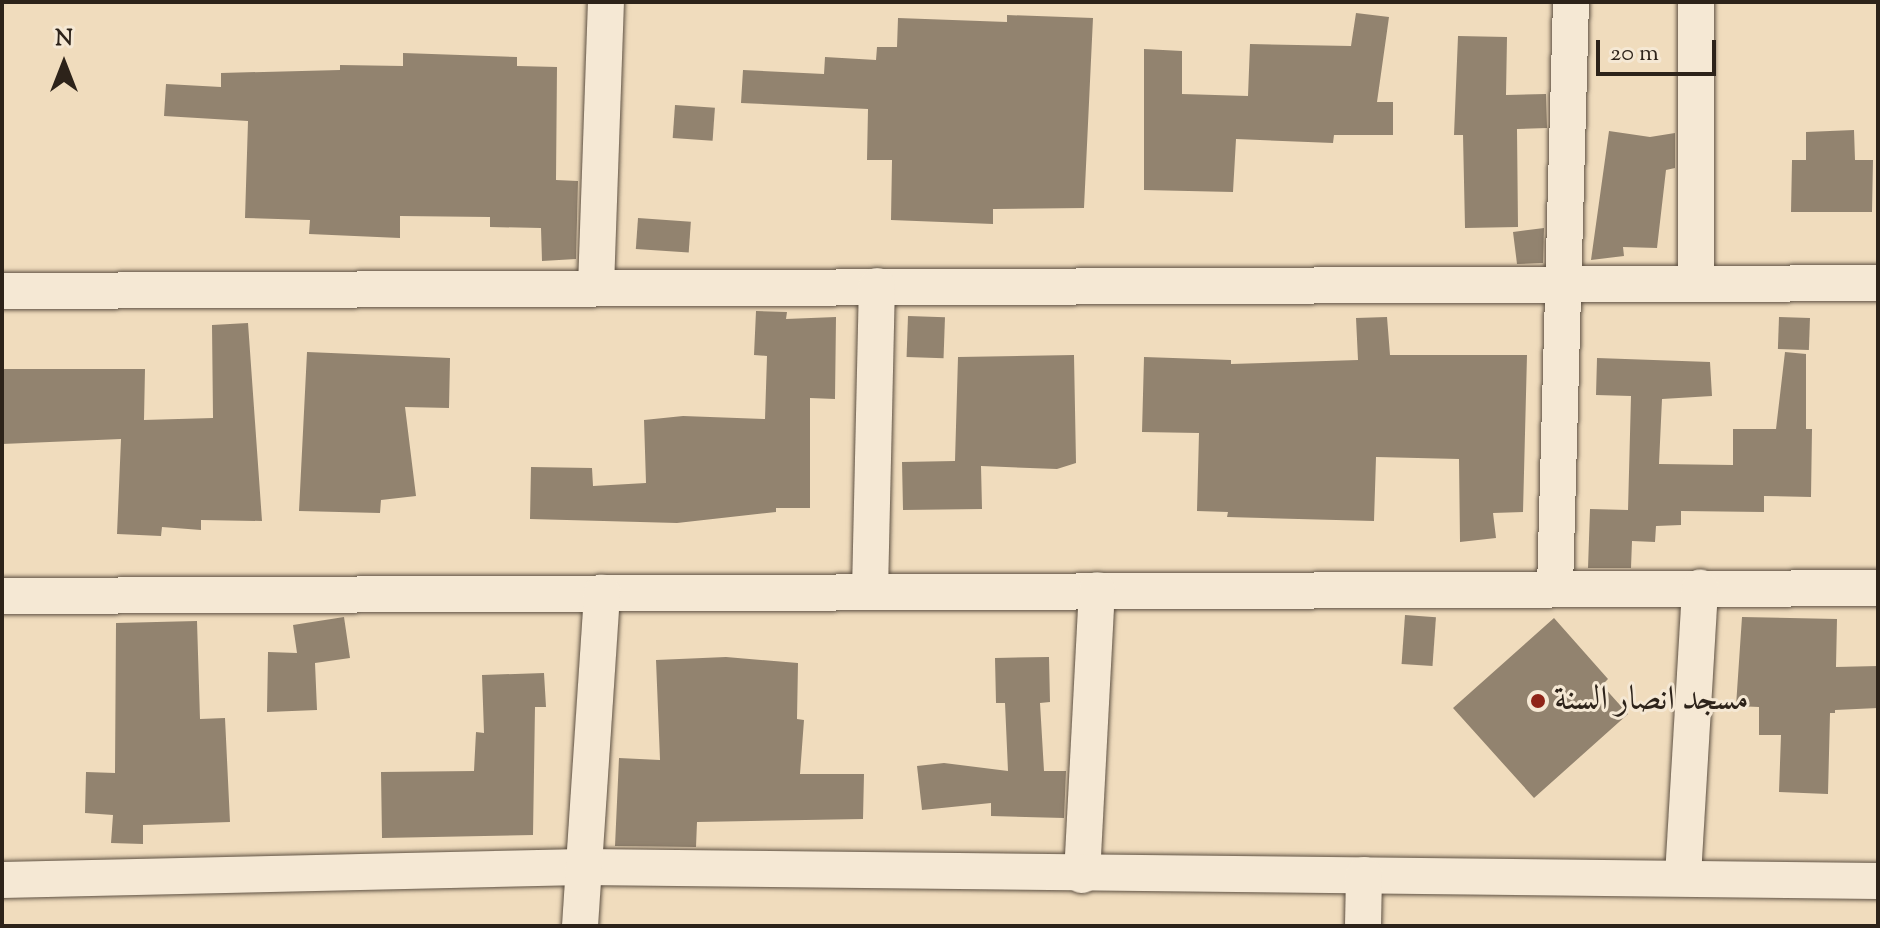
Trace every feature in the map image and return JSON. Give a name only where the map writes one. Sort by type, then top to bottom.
[{"type":"street","points":[[596,287],[606,2]]},
{"type":"street","points":[[1555,588],[1571,2]]},
{"type":"street","points":[[1696,2],[1696,283]]},
{"type":"street","points":[[2,291],[1878,283]]},
{"type":"street","points":[[870,591],[877,286]]},
{"type":"street","points":[[1683,876],[1700,587]]},
{"type":"street","points":[[2,596],[1878,588]]},
{"type":"street","points":[[1082,875],[1097,590]]},
{"type":"street","points":[[580,926],[602,593]]},
{"type":"street","points":[[2,880],[583,867],[1082,875],[1683,876],[1878,881]]},
{"type":"street","points":[[1363,926],[1364,875]]},
{"type":"building","points":[[1356,13],[1389,17],[1377,102],[1393,102],[1393,135],[1334,135],[1333,143],[1236,139],[1233,192],[1144,190],[1144,49],[1182,51],[1182,94],[1248,96],[1250,44],[1351,46]]},
{"type":"building","points":[[1007,15],[1093,18],[1084,208],[993,209],[993,224],[891,220],[892,160],[867,160],[868,109],[741,103],[743,70],[824,74],[825,57],[876,60],[877,47],[897,47],[898,18],[1007,22]]},
{"type":"building","points":[[1458,36],[1507,37],[1506,95],[1546,94],[1547,128],[1517,129],[1518,227],[1465,228],[1463,135],[1454,135]]},
{"type":"building","points":[[403,53],[517,57],[517,66],[557,67],[556,180],[578,181],[576,259],[542,261],[541,228],[490,227],[490,217],[400,216],[400,238],[309,234],[310,220],[245,218],[248,121],[164,116],[166,84],[221,87],[221,73],[340,70],[340,65],[403,66]]},
{"type":"building","points":[[675,105],[715,108],[713,141],[673,138]]},
{"type":"building","points":[[1854,130],[1855,160],[1873,160],[1872,212],[1791,212],[1792,160],[1806,160],[1806,132]]},
{"type":"building","points":[[1609,131],[1650,137],[1675,133],[1675,168],[1666,170],[1657,248],[1623,247],[1624,256],[1591,260]]},
{"type":"building","points":[[638,218],[691,222],[689,253],[636,249]]},
{"type":"building","points":[[1544,228],[1543,263],[1517,264],[1513,232]]},
{"type":"building","points":[[756,311],[787,312],[786,319],[836,317],[835,399],[810,398],[810,508],[776,508],[776,512],[677,523],[530,519],[531,467],[592,468],[593,486],[646,483],[644,420],[683,416],[765,419],[767,356],[754,355]]},
{"type":"building","points":[[908,316],[945,317],[944,358],[907,357]]},
{"type":"building","points":[[1387,317],[1390,355],[1527,355],[1523,512],[1493,513],[1496,538],[1460,542],[1459,459],[1376,457],[1374,521],[1227,517],[1228,512],[1197,511],[1199,433],[1142,432],[1144,357],[1231,360],[1231,364],[1358,360],[1356,318]]},
{"type":"building","points":[[1779,317],[1810,318],[1809,350],[1778,349]]},
{"type":"building","points":[[248,323],[262,521],[201,520],[201,530],[162,527],[161,536],[117,534],[121,439],[2,444],[2,369],[145,369],[144,420],[213,418],[212,325]]},
{"type":"building","points":[[307,352],[450,358],[449,408],[405,407],[416,496],[381,500],[380,513],[299,511]]},
{"type":"building","points":[[1785,352],[1806,354],[1806,429],[1812,429],[1811,497],[1764,496],[1764,512],[1681,511],[1681,525],[1656,526],[1655,542],[1632,541],[1631,568],[1588,568],[1590,509],[1628,510],[1631,396],[1596,395],[1597,358],[1710,362],[1712,396],[1662,399],[1659,464],[1733,465],[1733,429],[1776,429]]},
{"type":"building","points":[[1074,355],[1076,463],[1057,469],[981,466],[982,509],[903,510],[902,462],[955,461],[958,357]]},
{"type":"building","points":[[1405,615],[1436,617],[1433,666],[1402,664]]},
{"type":"building","points":[[344,617],[350,658],[315,663],[317,710],[267,712],[268,652],[297,653],[293,625]]},
{"type":"building","points":[[1742,617],[1837,619],[1836,667],[1878,666],[1878,708],[1835,710],[1835,713],[1830,713],[1828,794],[1779,792],[1781,735],[1759,735],[1759,707],[1736,706]]},
{"type":"building","points":[[1554,618],[1608,679],[1602,685],[1628,714],[1534,798],[1453,708]]},
{"type":"building","points":[[197,621],[200,719],[225,718],[230,822],[143,825],[143,844],[111,843],[113,815],[85,813],[86,772],[115,773],[116,623]]},
{"type":"building","points":[[726,657],[798,663],[797,719],[804,720],[800,774],[864,774],[863,819],[697,822],[696,847],[615,846],[619,758],[660,760],[656,660]]},
{"type":"building","points":[[1049,657],[1050,702],[1040,703],[1044,771],[1066,771],[1064,818],[991,816],[991,803],[922,810],[917,766],[944,763],[1008,771],[1005,703],[996,703],[995,658]]},
{"type":"building","points":[[544,673],[546,707],[535,707],[533,835],[382,838],[381,772],[474,771],[476,732],[484,733],[482,675]]},
{"type":"place","name":"مسجد انصار السنة","points":[[1538,701]]}]
